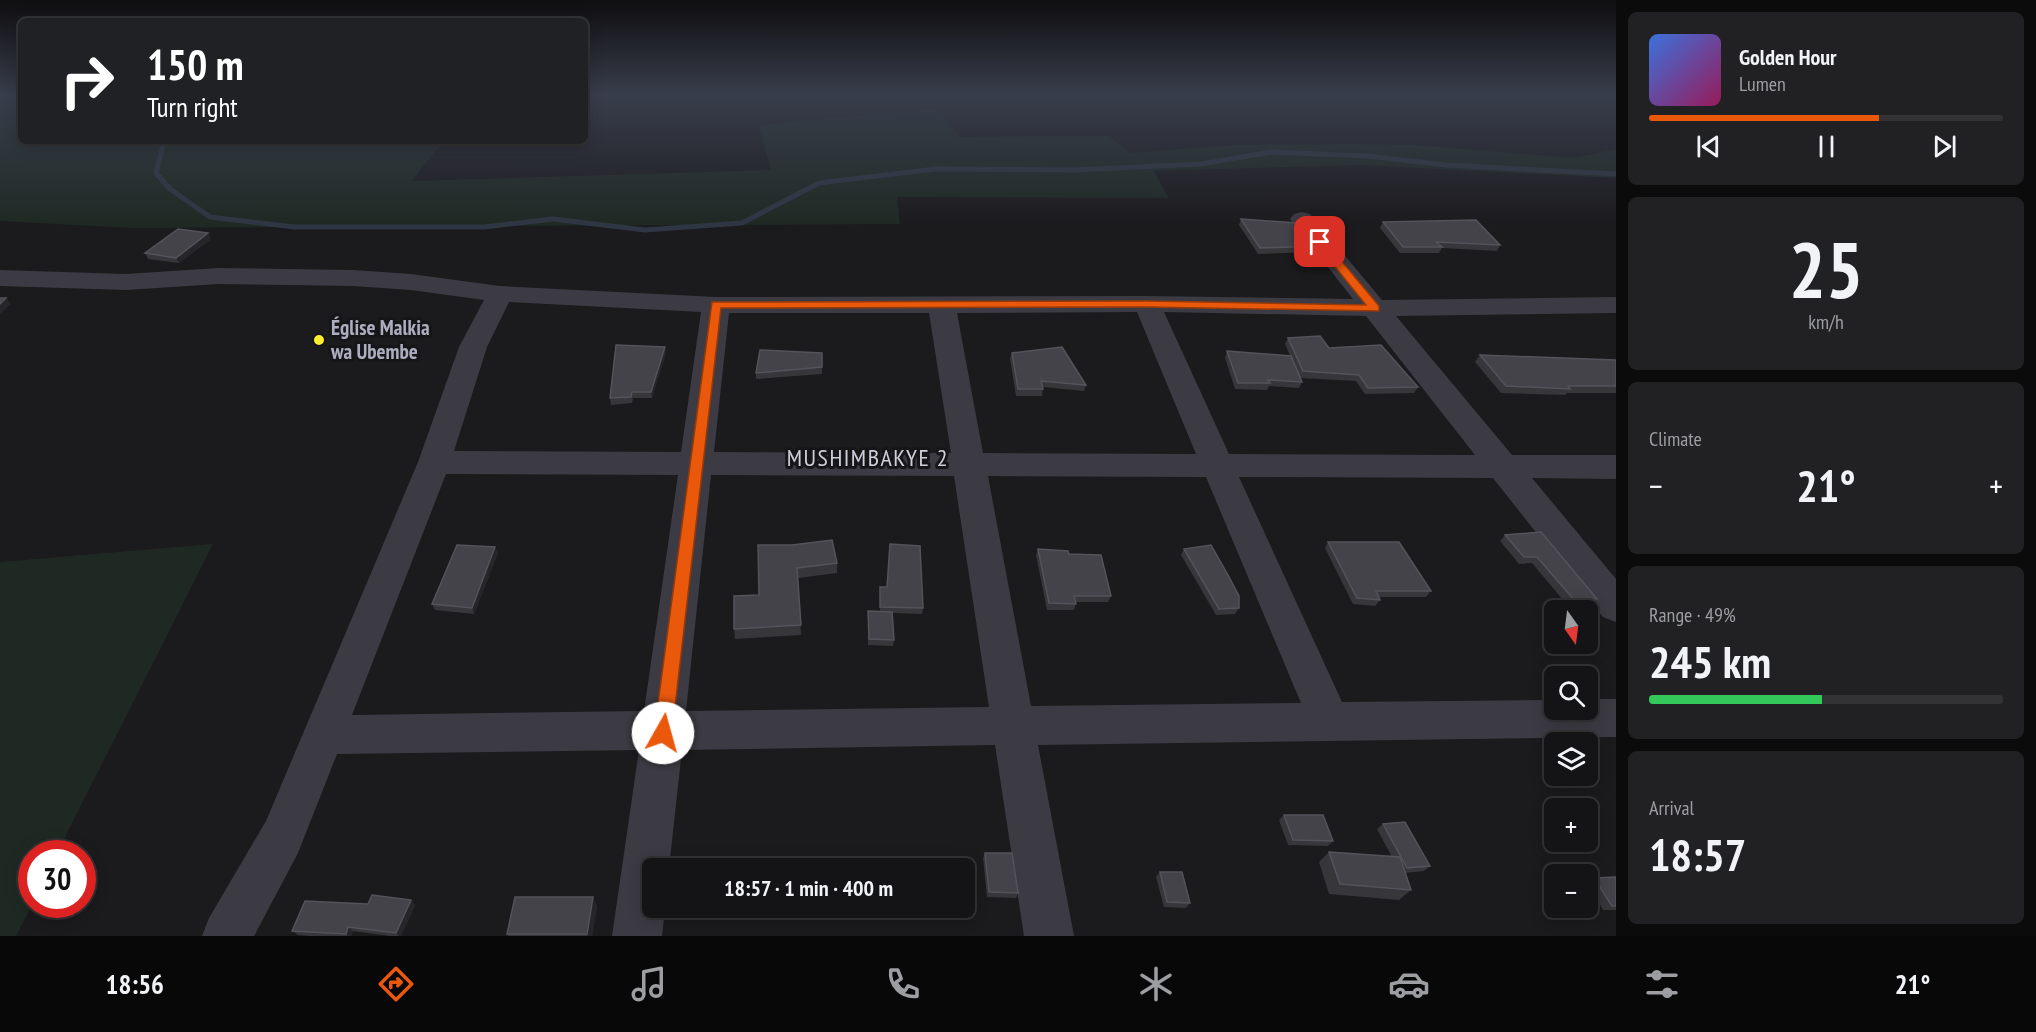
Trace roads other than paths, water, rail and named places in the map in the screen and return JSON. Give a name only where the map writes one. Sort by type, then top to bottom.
[{"type":"street","points":[[1302,219],[1616,606]]},
{"type":"street","points":[[0,278],[126,282],[218,276],[353,278],[411,282],[500,294],[716,305],[1147,304],[1375,308],[1616,305]]},
{"type":"street","points":[[226,936],[282,837],[434,462],[473,347],[500,294]]},
{"type":"street","points":[[1147,304],[1330,722]]},
{"type":"street","points":[[638,936],[716,305]]},
{"type":"street","points":[[942,306],[1049,936]]},
{"type":"street","points":[[434,462],[696,465],[1616,467]]},
{"type":"street","points":[[323,735],[663,733],[1616,718]]},
{"type":"waterway","points":[[163,144],[156,173],[170,189],[210,217],[295,227],[484,227],[553,219],[645,230],[742,223],[819,183],[935,169],[1075,170],[1201,164],[1271,152],[1368,156],[1446,165],[1616,174]]},
{"type":"place","name":"Église Malkia wa Ubembe","points":[[319,340]]},
{"type":"district","name":"MUSHIMBAKYE 2","points":[[868,458]]}]
